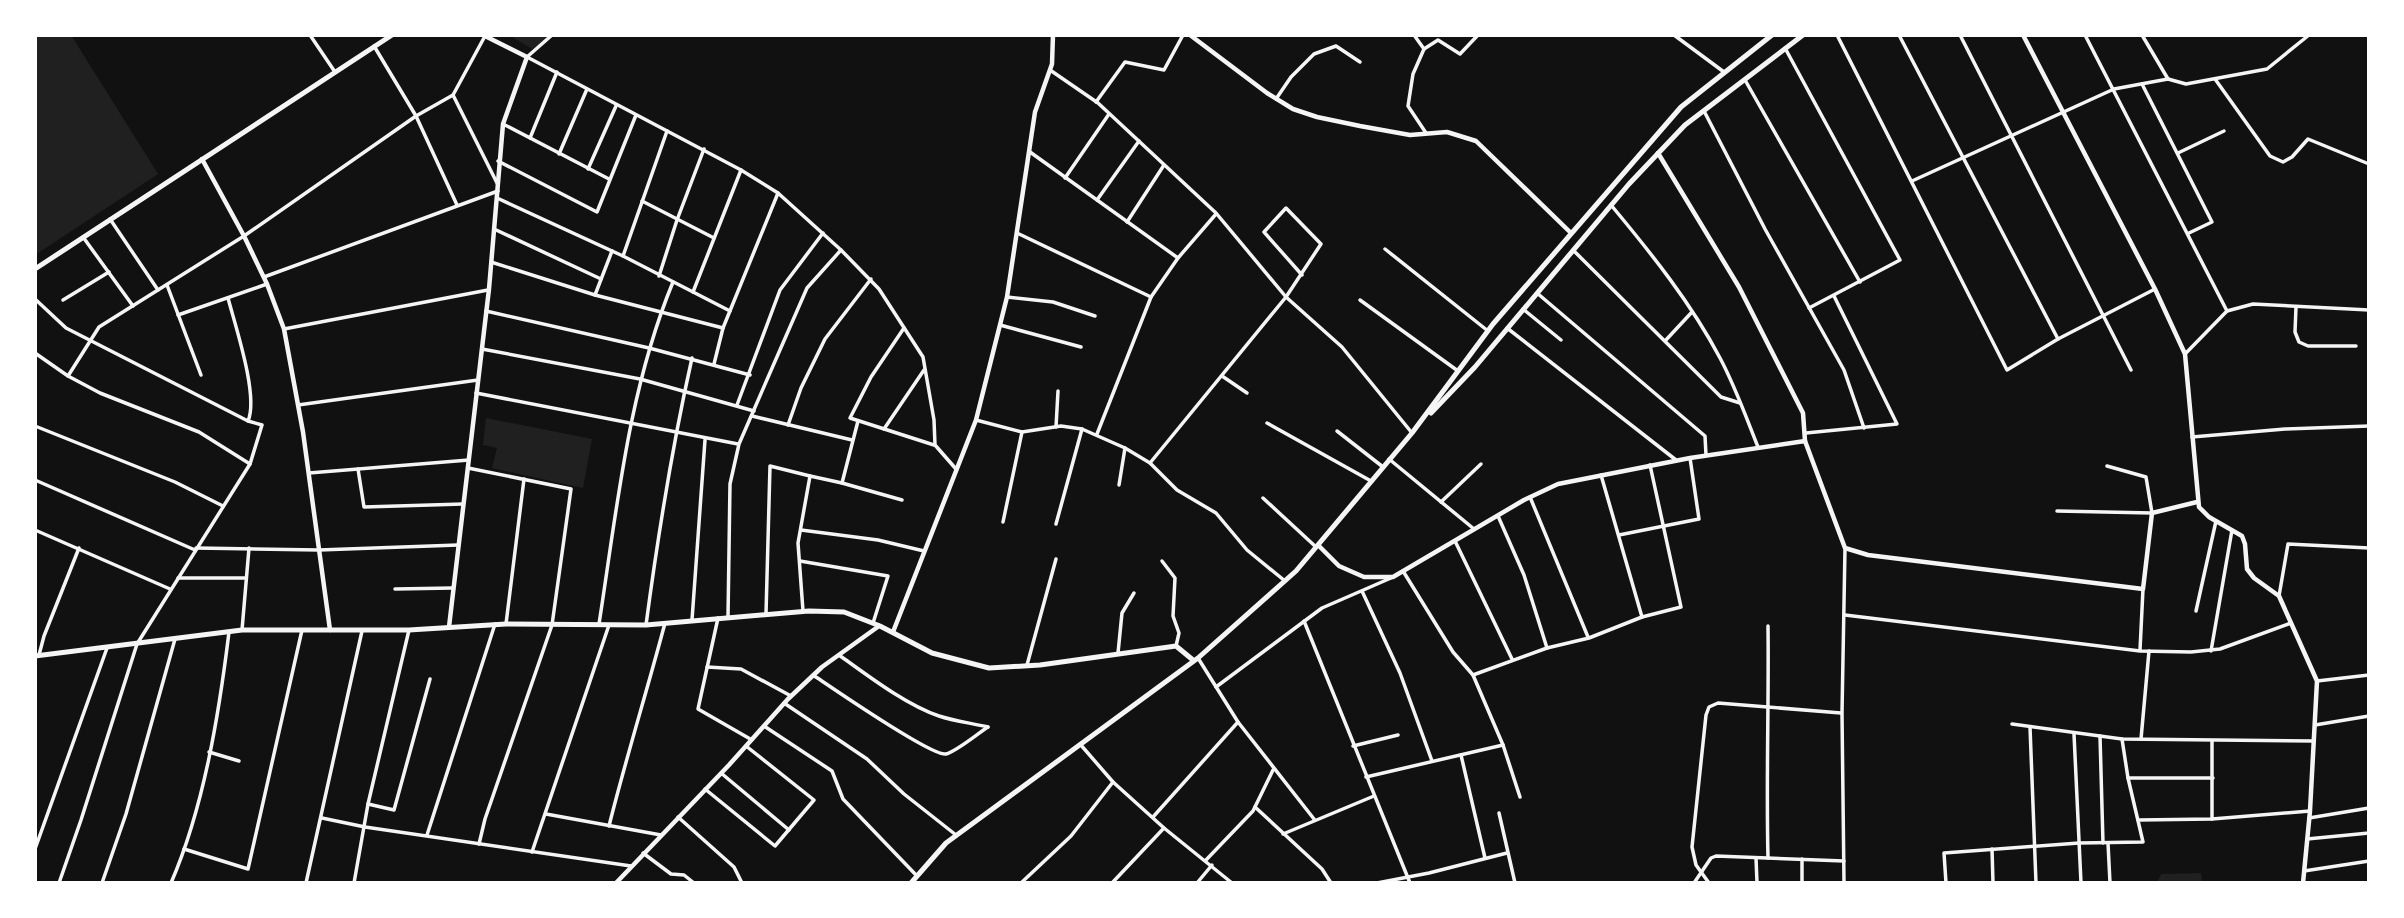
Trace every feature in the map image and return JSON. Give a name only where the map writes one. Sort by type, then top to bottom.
[{"type":"main road","points":[[35,269],[392,35]]},
{"type":"main road","points":[[1412,433],[1488,331],[1681,107],[1772,35]]},
{"type":"main road","points":[[911,883],[946,843],[1196,659],[1285,581],[1412,433],[1475,367],[1658,153],[1685,125],[1803,35]]},
{"type":"main road","points":[[37,656],[242,630],[409,631],[495,624],[646,625],[803,611],[844,612],[893,632],[932,653],[989,668],[1026,666],[1176,646],[1196,659]]},
{"type":"street","points":[[310,35],[335,72]]},
{"type":"street","points":[[449,627],[489,289],[503,124],[527,57],[552,35]]},
{"type":"street","points":[[893,632],[976,421],[1007,297],[1035,112],[1050,70],[1053,35]]},
{"type":"street","points":[[1096,102],[1125,62],[1164,70],[1183,35]]},
{"type":"street","points":[[1190,35],[1293,109],[1317,117],[1410,135],[1447,132],[1476,141],[1572,233]]},
{"type":"street","points":[[1414,35],[1424,49]]},
{"type":"street","points":[[1426,133],[1408,106],[1413,74],[1424,49],[1438,40],[1460,54],[1478,35]]},
{"type":"street","points":[[1674,35],[1724,72]]},
{"type":"street","points":[[1837,35],[2007,370],[2058,339],[2155,289]]},
{"type":"street","points":[[1899,35],[2058,339]]},
{"type":"street","points":[[1960,35],[2131,370]]},
{"type":"street","points":[[2023,35],[2155,289],[2185,354],[2197,502],[2203,513],[2244,539],[2245,563],[2250,574],[2279,596],[2317,681],[2304,883]]},
{"type":"street","points":[[2085,35],[2227,311]]},
{"type":"street","points":[[2142,35],[2168,79]]},
{"type":"street","points":[[1912,181],[2114,89],[2168,79],[2186,84],[2267,69],[2309,35]]},
{"type":"street","points":[[68,376],[99,327],[244,236],[416,116],[453,95],[484,36],[741,170],[778,193],[823,233],[871,279],[923,357],[934,419],[935,445]]},
{"type":"street","points":[[374,46],[416,116],[457,205]]},
{"type":"street","points":[[1276,99],[1291,77],[1314,54],[1336,46],[1360,62]]},
{"type":"street","points":[[1785,48],[1900,260],[1810,308]]},
{"type":"street","points":[[1050,70],[1110,114],[1216,213],[1286,297],[1342,347],[1412,433]]},
{"type":"street","points":[[530,138],[557,72]]},
{"type":"street","points":[[1745,79],[1860,282]]},
{"type":"street","points":[[2215,79],[2270,156],[2283,162],[2292,157],[2308,139],[2369,164]]},
{"type":"street","points":[[2142,84],[2212,222],[2188,233]]},
{"type":"street","points":[[559,154],[587,89]]},
{"type":"street","points":[[453,95],[498,183]]},
{"type":"street","points":[[589,169],[616,106]]},
{"type":"street","points":[[1704,111],[1844,370],[1864,428]]},
{"type":"street","points":[[1065,177],[1110,114]]},
{"type":"street","points":[[498,161],[597,212],[636,115]]},
{"type":"street","points":[[503,124],[609,179]]},
{"type":"street","points":[[623,256],[667,131]]},
{"type":"street","points":[[2179,153],[2224,131]]},
{"type":"street","points":[[1097,201],[1139,141]]},
{"type":"street","points":[[660,276],[677,220],[704,149]]},
{"type":"street","points":[[1030,152],[1178,258]]},
{"type":"street","points":[[1658,153],[1739,287],[1804,412],[1805,441],[1845,548],[1842,713],[1844,883]]},
{"type":"street","points":[[202,159],[244,236],[267,284],[284,329],[309,473],[330,631]]},
{"type":"street","points":[[1127,222],[1164,165]]},
{"type":"street","points":[[693,292],[741,170]]},
{"type":"street","points":[[264,278],[498,191]]},
{"type":"street","points":[[714,364],[723,328],[778,193]]},
{"type":"street","points":[[497,198],[623,256],[730,311]]},
{"type":"street","points":[[641,201],[714,239]]},
{"type":"street","points":[[1611,205],[1692,312],[1721,359],[1758,447]]},
{"type":"street","points":[[1150,463],[1286,297],[1302,275],[1321,244],[1286,208],[1264,232],[1302,275]]},
{"type":"street","points":[[1097,435],[1151,297],[1178,258],[1216,213]]},
{"type":"street","points":[[110,219],[158,290]]},
{"type":"street","points":[[494,229],[601,279]]},
{"type":"street","points":[[737,405],[780,290],[823,233]]},
{"type":"street","points":[[1017,233],[1151,297]]},
{"type":"street","points":[[83,237],[133,306]]},
{"type":"street","points":[[1385,249],[1488,331]]},
{"type":"street","points":[[729,617],[730,484],[739,444],[807,288],[841,250]]},
{"type":"street","points":[[1573,250],[1721,397],[1740,404]]},
{"type":"street","points":[[595,295],[612,251]]},
{"type":"street","points":[[491,262],[595,295],[723,328]]},
{"type":"street","points":[[63,300],[108,272]]},
{"type":"street","points":[[788,425],[801,388],[825,339],[871,279]]},
{"type":"street","points":[[599,625],[630,423],[649,348],[673,282]]},
{"type":"street","points":[[167,284],[201,375]]},
{"type":"street","points":[[178,315],[267,284]]},
{"type":"street","points":[[284,329],[489,289]]},
{"type":"street","points":[[1537,293],[1705,436],[1706,455]]},
{"type":"street","points":[[1806,433],[1897,424],[1834,296]]},
{"type":"street","points":[[1007,297],[1053,302],[1095,316]]},
{"type":"street","points":[[228,298],[246,366],[251,406],[248,421]]},
{"type":"street","points":[[35,299],[66,328],[248,421],[262,425],[250,464],[137,644],[59,883]]},
{"type":"street","points":[[1360,300],[1458,370]]},
{"type":"street","points":[[2185,354],[2227,311],[2253,304],[2369,310]]},
{"type":"street","points":[[2295,307],[2295,332],[2299,342],[2308,346],[2356,346]]},
{"type":"street","points":[[1523,309],[1561,340]]},
{"type":"street","points":[[486,311],[692,358],[750,375]]},
{"type":"street","points":[[1665,341],[1692,312]]},
{"type":"street","points":[[1000,325],[1081,347]]},
{"type":"street","points":[[904,328],[871,377],[850,418],[935,445],[956,469]]},
{"type":"street","points":[[1507,328],[1676,460]]},
{"type":"street","points":[[482,349],[640,380],[754,411]]},
{"type":"street","points":[[35,353],[68,376],[100,393],[199,432],[250,464]]},
{"type":"street","points":[[646,625],[675,432],[692,358]]},
{"type":"street","points":[[884,429],[925,369]]},
{"type":"street","points":[[1222,376],[1247,393]]},
{"type":"street","points":[[298,405],[478,380]]},
{"type":"street","points":[[1056,427],[1058,391]]},
{"type":"street","points":[[476,393],[739,444]]},
{"type":"street","points":[[752,416],[852,440]]},
{"type":"street","points":[[842,483],[858,421]]},
{"type":"street","points":[[976,421],[1022,432],[1056,427],[1082,429],[1125,448],[1150,463],[1177,490],[1216,513],[1247,550],[1285,581]]},
{"type":"street","points":[[1267,423],[1371,481]]},
{"type":"street","points":[[35,426],[175,482],[223,506]]},
{"type":"street","points":[[2192,437],[2285,429],[2369,426]]},
{"type":"street","points":[[1056,524],[1082,429]]},
{"type":"street","points":[[1337,431],[1383,467]]},
{"type":"street","points":[[1003,522],[1022,432]]},
{"type":"street","points":[[692,620],[705,439]]},
{"type":"street","points":[[1216,687],[1322,608],[1393,577],[1530,497],[1558,484],[1676,460],[1805,441]]},
{"type":"street","points":[[1119,485],[1125,448]]},
{"type":"street","points":[[1619,535],[1699,519],[1690,458]]},
{"type":"street","points":[[1390,459],[1475,529]]},
{"type":"street","points":[[309,473],[469,460]]},
{"type":"street","points":[[1441,502],[1481,464]]},
{"type":"street","points":[[1473,675],[1547,648],[1588,638],[1642,617],[1681,607],[1650,465]]},
{"type":"street","points":[[766,614],[769,466],[902,500]]},
{"type":"street","points":[[2107,466],[2146,477],[2152,513],[2143,589],[2140,651]]},
{"type":"street","points":[[468,468],[572,489],[552,625],[485,819],[479,844]]},
{"type":"street","points":[[358,469],[364,507],[463,504]]},
{"type":"street","points":[[1601,475],[1642,617]]},
{"type":"street","points":[[803,611],[798,543],[810,476]]},
{"type":"street","points":[[506,624],[524,479]]},
{"type":"street","points":[[35,480],[196,549],[319,550],[458,545]]},
{"type":"street","points":[[1530,497],[1588,638]]},
{"type":"street","points":[[1263,498],[1339,566],[1364,577],[1393,577]]},
{"type":"street","points":[[2057,511],[2152,513],[2197,502]]},
{"type":"street","points":[[1498,516],[1524,575],[1547,648]]},
{"type":"street","points":[[2196,611],[2216,521]]},
{"type":"street","points":[[35,540],[36,530],[170,589]]},
{"type":"street","points":[[801,530],[878,540],[924,551]]},
{"type":"street","points":[[2211,651],[2232,530]]},
{"type":"street","points":[[1455,541],[1513,660]]},
{"type":"street","points":[[2279,596],[2288,544],[2369,548]]},
{"type":"street","points":[[37,656],[79,548]]},
{"type":"street","points":[[242,630],[249,548]]},
{"type":"street","points":[[1845,548],[1868,555],[2143,589]]},
{"type":"street","points":[[1026,666],[1056,559]]},
{"type":"street","points":[[800,561],[888,576],[873,623]]},
{"type":"street","points":[[1162,561],[1175,578],[1173,616],[1179,632],[1176,646]]},
{"type":"street","points":[[1403,571],[1453,652],[1473,675],[1503,745],[1520,797]]},
{"type":"street","points":[[177,578],[246,578]]},
{"type":"street","points":[[395,589],[453,588]]},
{"type":"street","points":[[1362,591],[1400,673],[1432,761]]},
{"type":"street","points":[[1118,655],[1122,613],[1135,593]]},
{"type":"street","points":[[1845,615],[2140,651],[2211,651],[2291,623]]},
{"type":"street","points":[[718,618],[698,709],[751,740]]},
{"type":"street","points":[[1304,621],[1410,883]]},
{"type":"street","points":[[609,826],[665,623]]},
{"type":"street","points":[[428,835],[495,624]]},
{"type":"street","points":[[532,852],[609,625]]},
{"type":"street","points":[[620,882],[631,866],[791,696],[813,675],[880,626]]},
{"type":"street","points":[[1768,626],[1768,858]]},
{"type":"street","points":[[184,849],[248,869],[302,631]]},
{"type":"street","points":[[306,883],[362,631]]},
{"type":"street","points":[[354,883],[368,804],[409,631]]},
{"type":"street","points":[[171,883],[184,849],[209,752],[229,632]]},
{"type":"street","points":[[103,883],[126,814],[176,639]]},
{"type":"street","points":[[35,849],[107,648]]},
{"type":"street","points":[[2141,739],[2149,651]]},
{"type":"street","points":[[813,675],[917,742],[941,754],[949,752],[988,727],[938,716],[925,710],[839,655]]},
{"type":"street","points":[[1196,659],[1238,722],[1314,820]]},
{"type":"street","points":[[707,667],[741,669],[791,696]]},
{"type":"street","points":[[2317,681],[2369,675]]},
{"type":"street","points":[[368,804],[394,810],[430,679]]},
{"type":"street","points":[[784,703],[867,759],[904,794],[956,835]]},
{"type":"street","points":[[1709,883],[1701,874],[1692,847],[1706,712],[1718,703],[1842,713]]},
{"type":"street","points":[[2315,725],[2369,716]]},
{"type":"street","points":[[1153,817],[1238,722]]},
{"type":"street","points":[[2012,724],[2122,738],[2314,741]]},
{"type":"street","points":[[764,726],[832,771],[843,799],[917,876]]},
{"type":"street","points":[[2030,727],[2036,883]]},
{"type":"street","points":[[2074,734],[2081,883]]},
{"type":"street","points":[[1353,746],[1398,735]]},
{"type":"street","points":[[2100,736],[2105,843],[2110,883]]},
{"type":"street","points":[[1946,883],[1944,853],[2079,842],[2143,842],[2122,738]]},
{"type":"street","points":[[2212,741],[2212,819]]},
{"type":"street","points":[[1080,744],[1113,782],[1232,883]]},
{"type":"street","points":[[1366,777],[1503,745]]},
{"type":"street","points":[[705,789],[775,846],[814,800],[746,746]]},
{"type":"street","points":[[209,752],[239,761]]},
{"type":"street","points":[[1461,755],[1485,858]]},
{"type":"street","points":[[1206,860],[1255,807],[1274,770]]},
{"type":"street","points":[[721,773],[789,830]]},
{"type":"street","points":[[2128,778],[2213,778]]},
{"type":"street","points":[[1021,883],[1070,836],[1113,782]]},
{"type":"street","points":[[1283,834],[1374,796]]},
{"type":"street","points":[[1255,807],[1322,869],[1331,883]]},
{"type":"street","points":[[2309,818],[2369,808]]},
{"type":"street","points":[[2138,820],[2212,819],[2310,811]]},
{"type":"street","points":[[1499,813],[1514,883]]},
{"type":"street","points":[[546,814],[661,835]]},
{"type":"street","points":[[678,817],[734,867],[742,883]]},
{"type":"street","points":[[322,818],[365,827],[631,866]]},
{"type":"street","points":[[1112,883],[1164,828]]},
{"type":"street","points":[[2307,839],[2369,833]]},
{"type":"street","points":[[1992,849],[1993,883]]},
{"type":"street","points":[[643,853],[671,874],[684,875],[694,883]]},
{"type":"street","points":[[1377,883],[1507,853]]},
{"type":"street","points":[[1695,883],[1714,857],[1844,861]]},
{"type":"street","points":[[1756,858],[1757,883]]},
{"type":"street","points":[[1802,859],[1802,883]]},
{"type":"street","points":[[2304,871],[2369,861]]},
{"type":"street","points":[[1197,883],[1212,865]]},
{"type":"shaded area","points":[[41,35],[71,35],[158,174],[35,255],[35,38]]},
{"type":"shaded area","points":[[509,35],[554,35],[532,49]]},
{"type":"shaded area","points":[[486,418],[592,439],[583,488],[492,468],[497,448],[483,445]]},
{"type":"shaded area","points":[[2201,873],[2202,883],[2157,883],[2161,874]]}]
